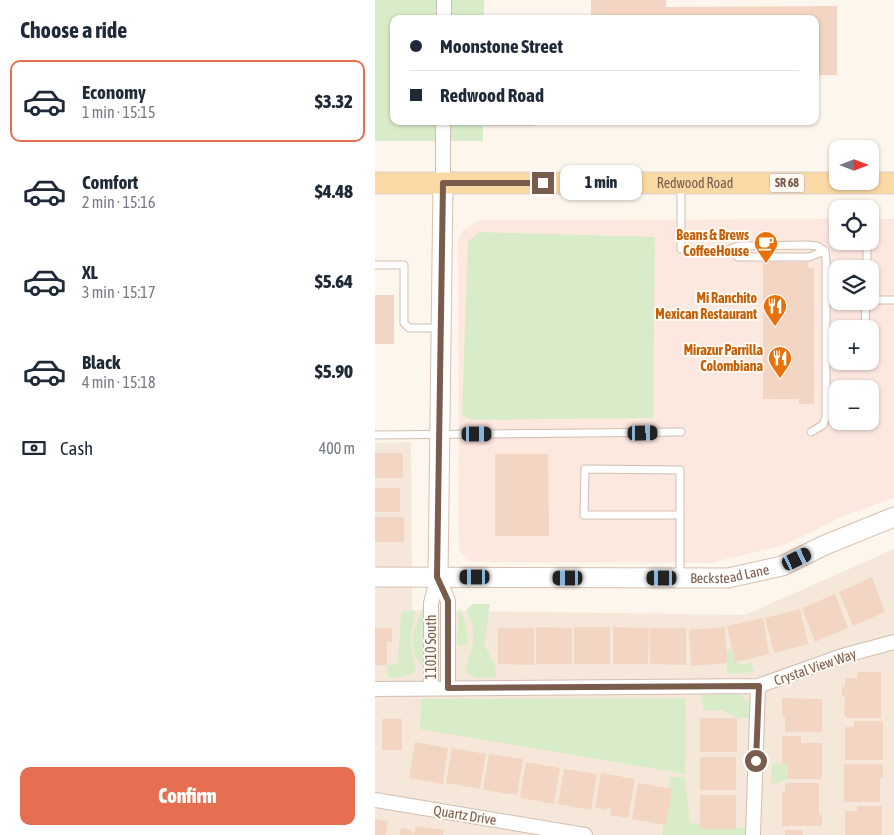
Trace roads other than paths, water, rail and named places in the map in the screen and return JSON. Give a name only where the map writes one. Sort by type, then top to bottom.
[{"type":"main road","name":"Redwood Road","points":[[375,183],[894,183]]},
{"type":"street","points":[[444,0],[444,15]]},
{"type":"street","points":[[443,125],[443,183]]},
{"type":"street","name":"11010 South","points":[[431,688],[431,603],[437,577],[443,183]]},
{"type":"street","name":"Beckstead Lane","points":[[375,577],[728,578],[782,566],[825,545],[894,517]]},
{"type":"street","name":"11010 South","points":[[437,577],[448,601],[448,688]]},
{"type":"street","name":"Crystal View Way","points":[[375,689],[759,686],[842,656],[894,642]]},
{"type":"street","points":[[753,835],[759,686]]},
{"type":"street","name":"Quartz Drive","points":[[375,800],[585,835]]},
{"type":"lane","points":[[681,183],[681,249]]},
{"type":"lane","points":[[807,245],[817,246],[825,251],[809,257],[738,257],[730,249],[738,246],[807,245]]},
{"type":"lane","points":[[867,250],[867,260]]},
{"type":"lane","points":[[811,432],[823,425],[826,417],[825,251]]},
{"type":"lane","points":[[375,265],[404,265],[404,323],[409,328],[441,328]]},
{"type":"lane","points":[[879,300],[894,300]]},
{"type":"lane","points":[[375,435],[681,432]]},
{"type":"lane","points":[[680,515],[584,515],[585,468],[680,470],[680,515],[680,578]]},
{"type":"place","name":"Beans & Brews CoffeeHouse","points":[[766,264]]},
{"type":"place","name":"Mi Ranchito Mexican Restaurant","points":[[775,327]]},
{"type":"place","name":"Mirazur Parrilla Colombiana","points":[[780,379]]}]
